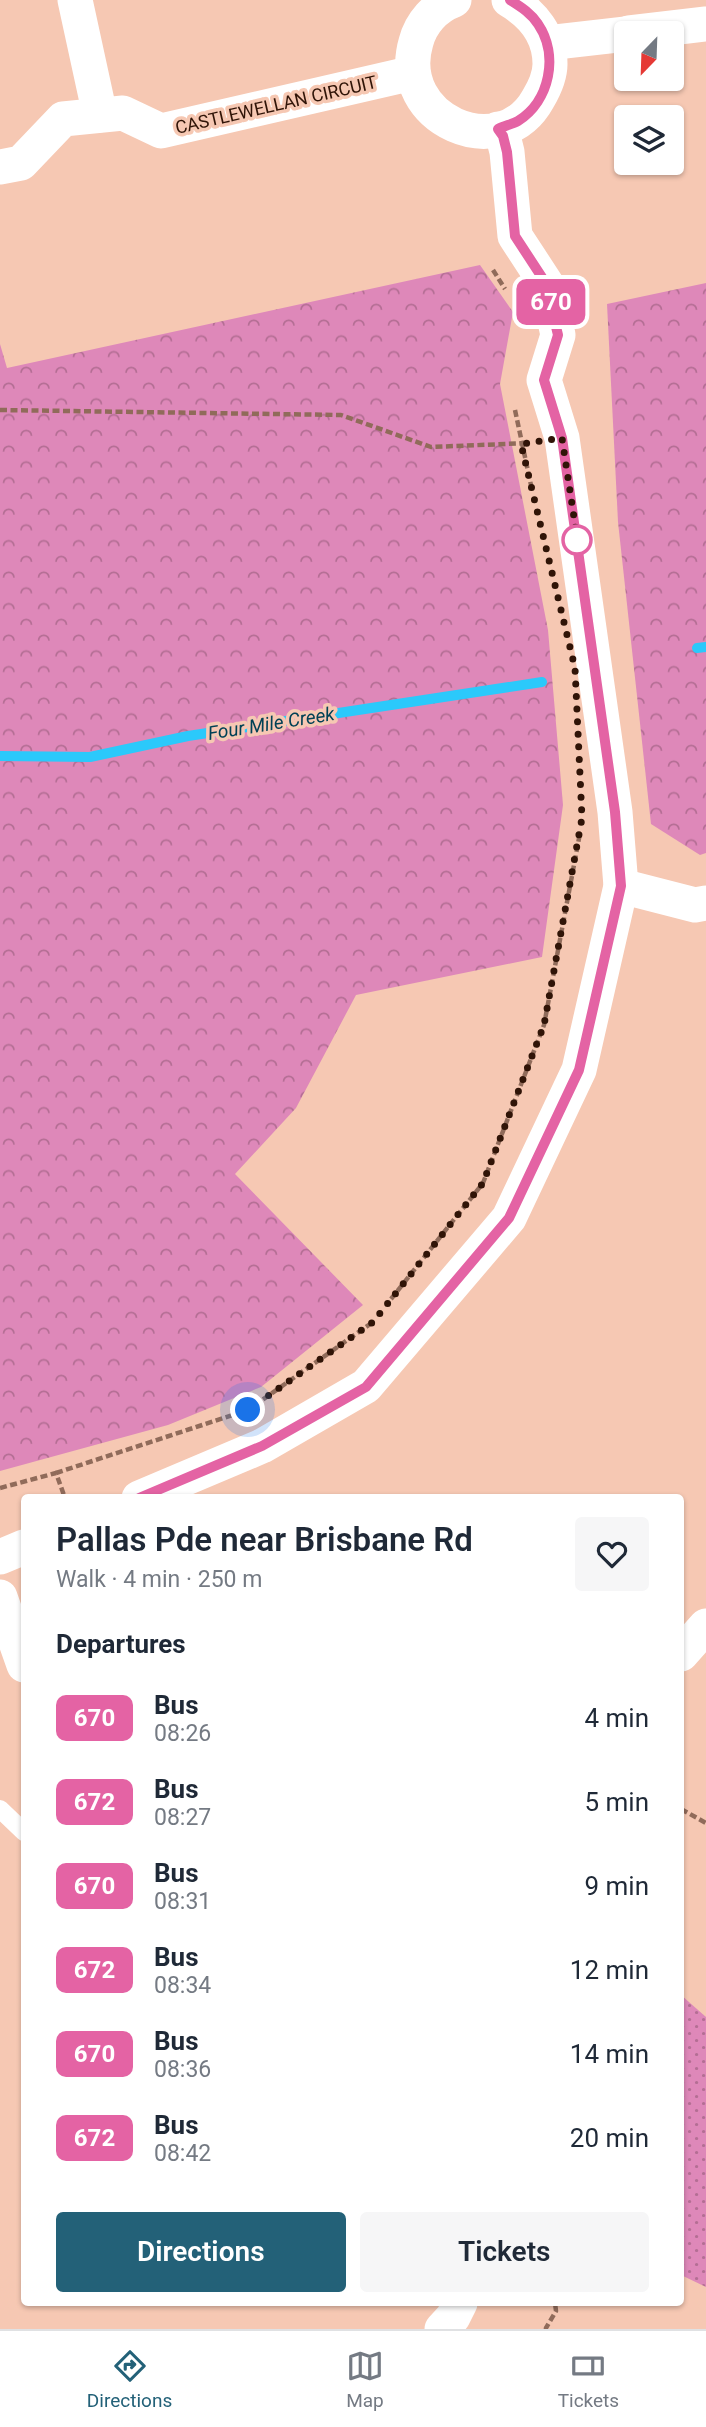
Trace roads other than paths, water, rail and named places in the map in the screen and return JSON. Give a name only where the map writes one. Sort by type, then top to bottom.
[{"type":"street","points":[[75,0],[100,115]]},
{"type":"street","points":[[454,0],[430,15],[418,33],[412,53],[413,73],[420,95],[434,113],[453,126],[475,131],[498,129],[518,120],[535,106],[545,87],[550,65],[547,43],[538,24],[524,9],[509,0]]},
{"type":"street","points":[[684,27],[706,24]]},
{"type":"street","points":[[547,43],[614,35]]},
{"type":"street","name":"CASTLEWELLAN CIRCUIT","points":[[0,167],[21,163],[64,119],[123,113],[161,131],[413,73]]},
{"type":"street","points":[[148,1494],[262,1446],[366,1387],[509,1218],[579,1070],[621,886],[615,812],[562,438],[544,380],[558,335],[547,285],[515,236],[507,152],[503,136],[498,129]]},
{"type":"street","points":[[621,886],[695,905],[706,903]]},
{"type":"street","points":[[0,1557],[21,1548]]},
{"type":"street","points":[[0,1597],[21,1656]]},
{"type":"street","points":[[684,1651],[706,1626]]},
{"type":"street","points":[[442,2329],[458,2306]]},
{"type":"lane","points":[[0,1809],[21,1829]]},
{"type":"waterway","name":"Four Mile Creek","points":[[697,648],[706,647]]},
{"type":"waterway","name":"Four Mile Creek","points":[[0,756],[90,757],[188,736],[542,682]]}]
